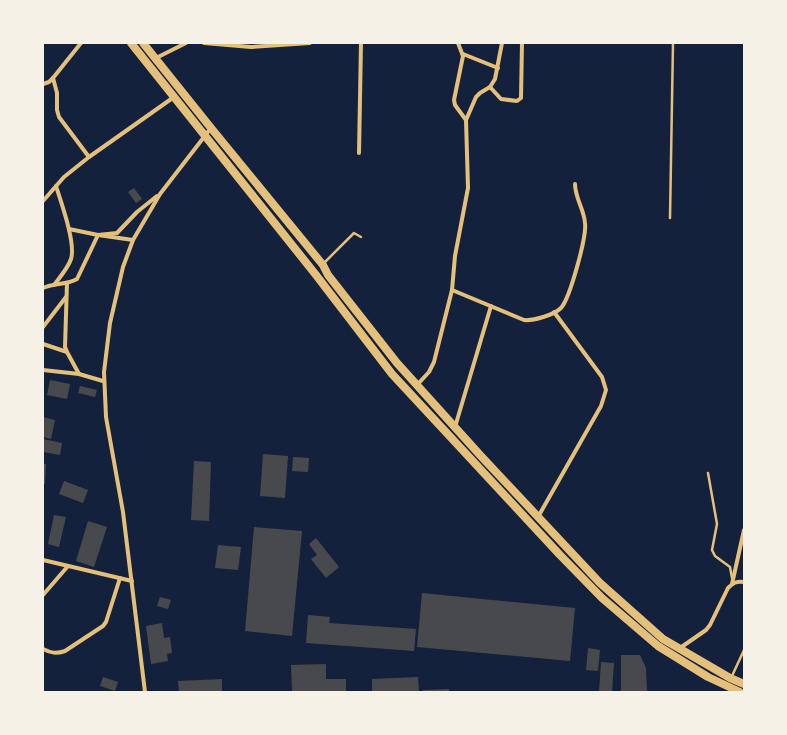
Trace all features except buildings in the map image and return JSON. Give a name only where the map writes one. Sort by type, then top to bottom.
[{"type":"main road","points":[[132,43],[204,136],[316,275],[392,374],[566,561],[602,598],[658,646],[708,677],[740,692]]},
{"type":"main road","points":[[143,43],[323,265],[328,275],[390,354],[455,427],[573,554],[607,589],[663,639],[732,679],[744,684]]},
{"type":"main road","points":[[566,561],[573,554]]},
{"type":"street","points":[[43,84],[49,82],[53,78],[80,43]]},
{"type":"street","points":[[147,63],[186,43]]},
{"type":"street","points":[[204,43],[251,47],[309,43]]},
{"type":"street","points":[[359,153],[361,43]]},
{"type":"street","points":[[458,43],[463,54],[454,100],[466,120]]},
{"type":"street","points":[[417,385],[429,372],[434,362],[452,290],[455,256],[468,188],[466,120],[476,97],[490,86],[495,79],[502,43]]},
{"type":"street","points":[[490,86],[501,99],[517,101],[521,98],[522,43]]},
{"type":"street","points":[[463,54],[498,68]]},
{"type":"street","points":[[53,78],[57,93],[57,110],[59,117],[89,157]]},
{"type":"street","points":[[43,201],[64,177],[89,157],[174,97]]},
{"type":"street","points":[[145,692],[123,512],[106,417],[103,381],[112,316],[123,267],[134,240],[160,194],[211,128]]},
{"type":"street","points":[[452,290],[518,318],[530,320],[554,312],[561,308],[566,298],[581,253],[585,230],[585,219],[576,195],[575,184]]},
{"type":"street","points":[[54,285],[71,259],[72,251],[69,228],[56,186]]},
{"type":"street","points":[[98,235],[117,233],[137,212],[160,194]]},
{"type":"street","points":[[69,228],[98,235],[134,240]]},
{"type":"street","points":[[43,288],[73,282],[77,279],[98,235]]},
{"type":"street","points":[[67,282],[66,347],[78,374]]},
{"type":"street","points":[[43,327],[67,297]]},
{"type":"street","points":[[455,427],[491,306]]},
{"type":"street","points":[[538,516],[601,406],[606,390],[602,377],[554,312]]},
{"type":"street","points":[[43,344],[67,352]]},
{"type":"street","points":[[43,370],[78,374],[103,381]]},
{"type":"street","points":[[680,649],[706,630],[710,625],[732,582],[744,530]]},
{"type":"street","points":[[43,560],[132,581]]},
{"type":"street","points":[[43,595],[68,566]]},
{"type":"street","points":[[43,649],[54,653],[65,651],[103,626],[108,618],[120,578]]},
{"type":"street","points":[[732,582],[744,582]]},
{"type":"lane","points":[[670,218],[673,43]]},
{"type":"lane","points":[[323,265],[354,233],[361,237]]},
{"type":"lane","points":[[708,473],[717,524],[712,550],[715,556],[730,566],[732,582]]},
{"type":"lane","points":[[732,679],[744,650]]}]
